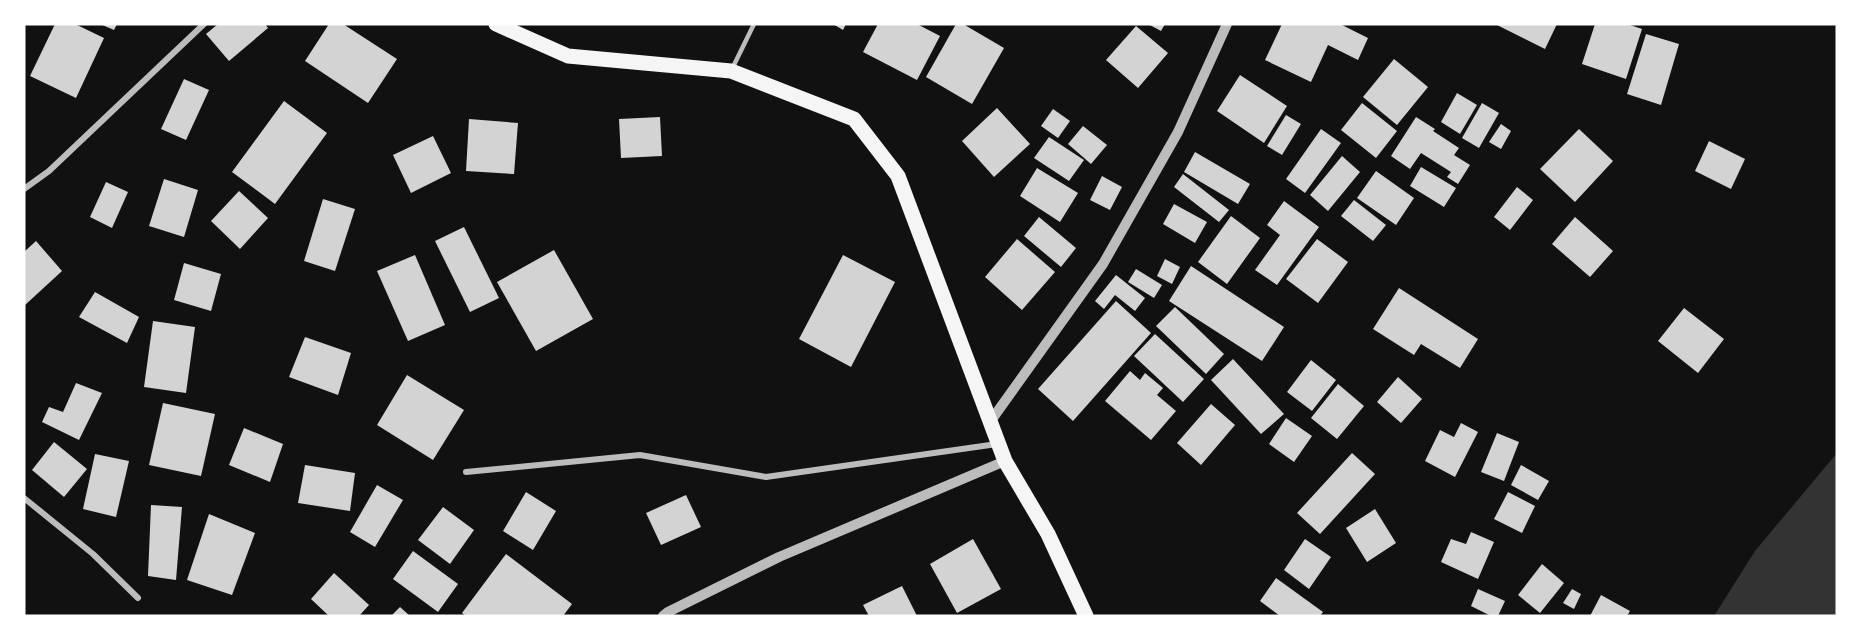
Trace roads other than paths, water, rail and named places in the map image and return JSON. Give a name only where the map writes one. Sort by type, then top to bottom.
[{"type":"main road","points":[[496,24],[568,56],[731,71],[854,119],[898,176],[1005,461],[1048,534],[1086,616]]},
{"type":"street","points":[[24,189],[49,171],[204,24]]},
{"type":"street","points":[[990,422],[1103,264],[1178,132],[1227,24]]},
{"type":"street","points":[[466,472],[640,454],[766,477],[998,444]]},
{"type":"street","points":[[663,616],[779,557],[1005,461]]},
{"type":"street","points":[[24,498],[93,554],[138,598]]},
{"type":"lane","points":[[731,71],[754,24]]}]
